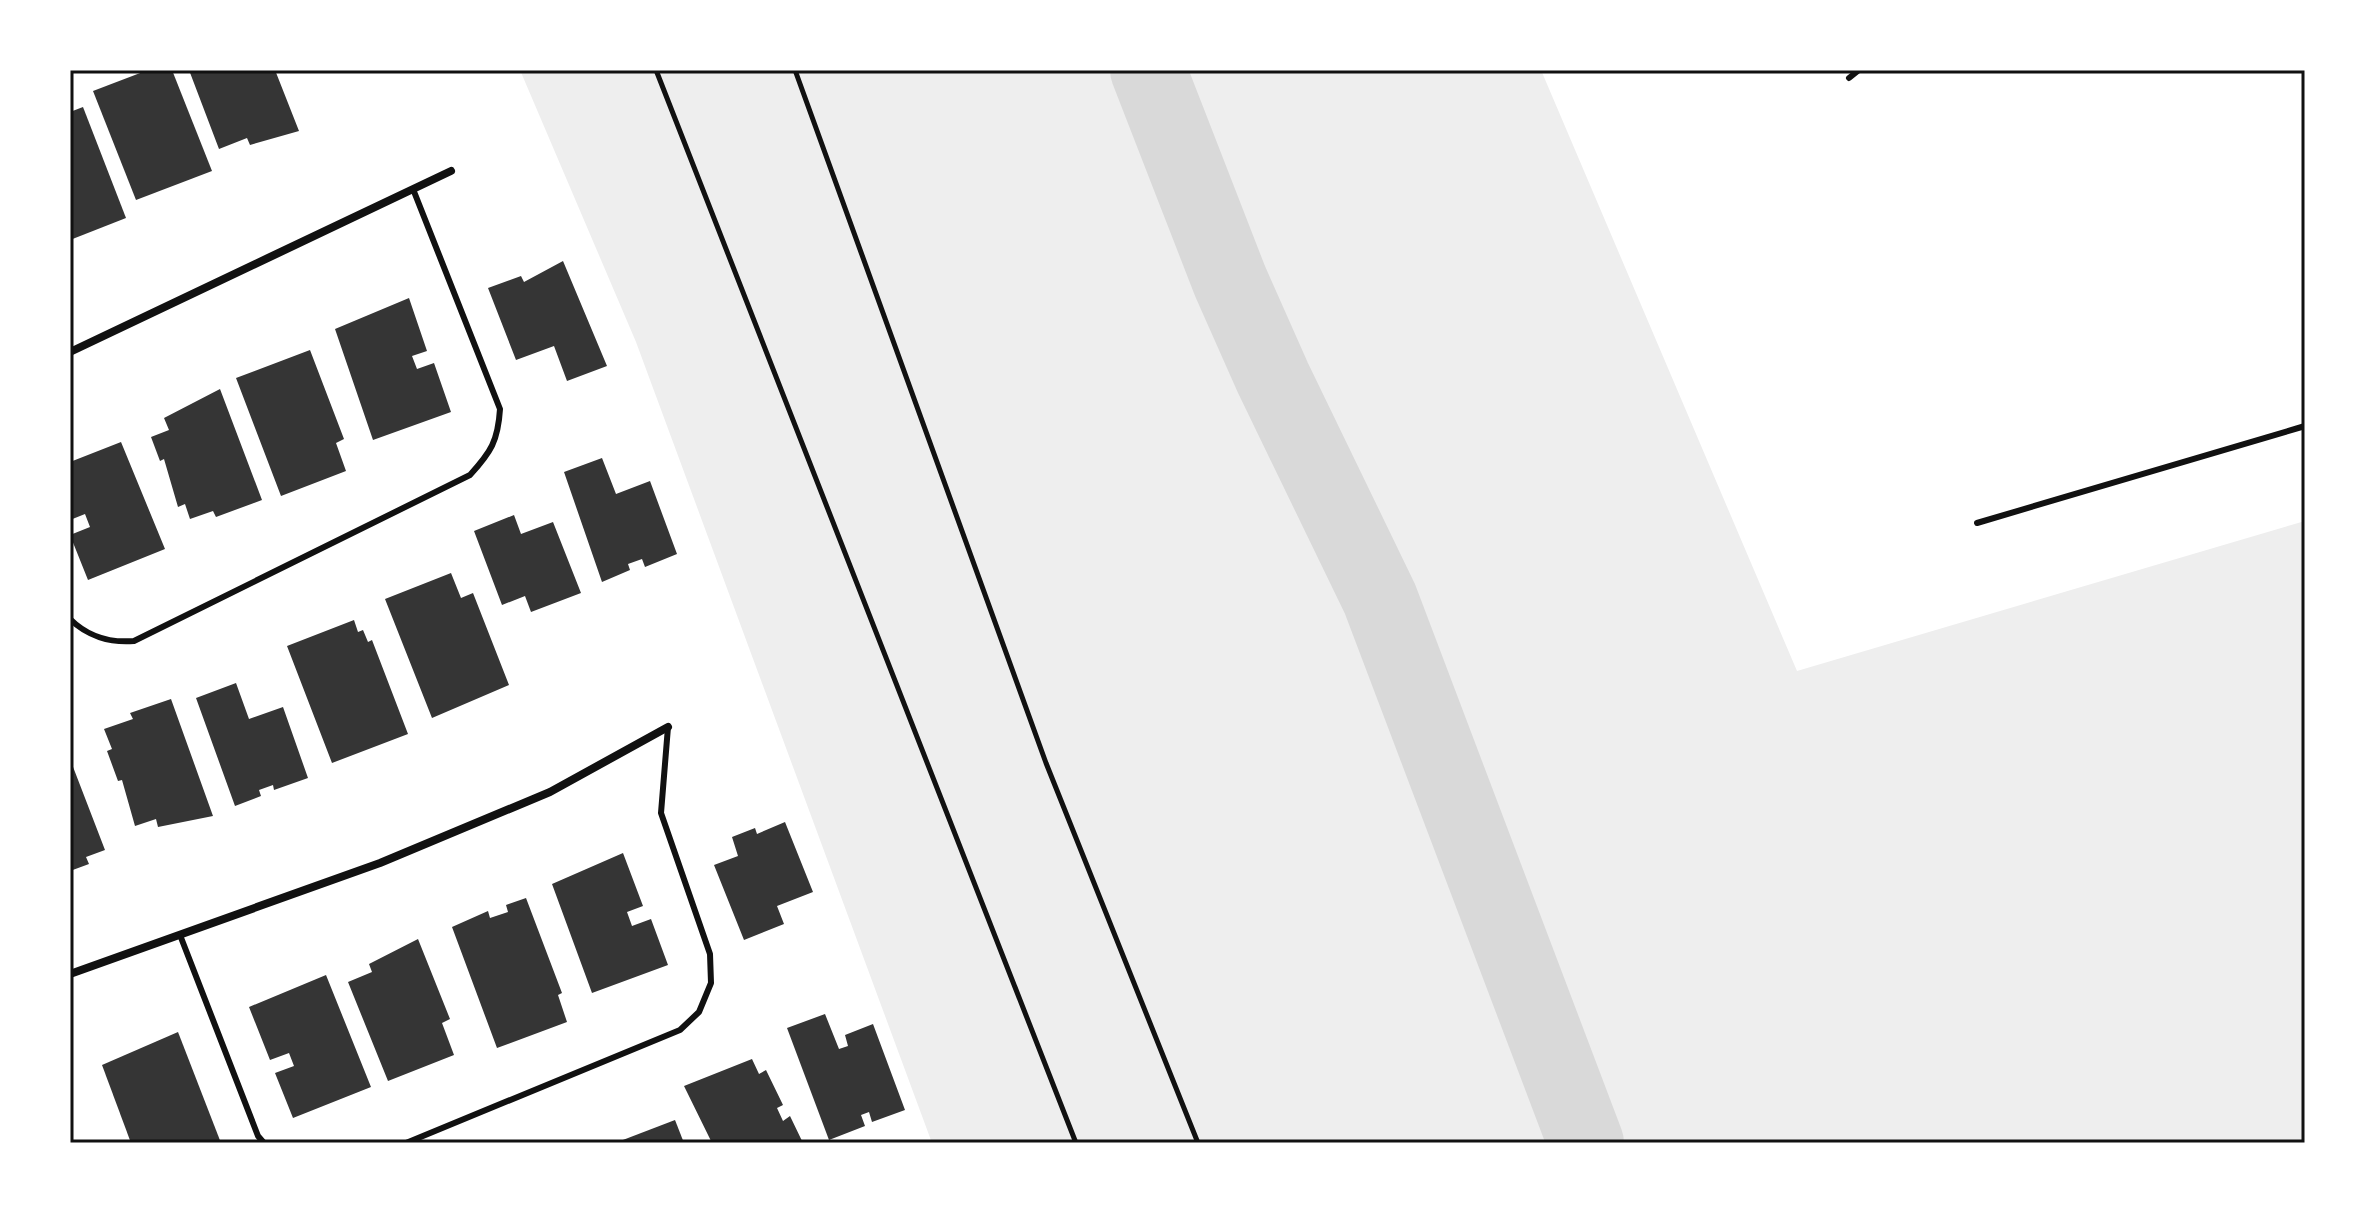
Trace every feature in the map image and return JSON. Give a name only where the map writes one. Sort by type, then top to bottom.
[{"type":"street","points":[[70,352],[451,171]]},
{"type":"street","points":[[70,974],[380,863],[550,792],[668,727]]},
{"type":"lane","points":[[1849,78],[1859,70]]},
{"type":"lane","points":[[70,619],[95,636],[116,642],[134,641],[470,475],[484,459],[493,447],[500,409],[413,189]]},
{"type":"lane","points":[[1977,523],[2305,426]]},
{"type":"lane","points":[[406,1143],[680,1030],[699,1012],[711,983],[710,954],[661,813],[668,727]]},
{"type":"lane","points":[[180,935],[258,1136],[264,1143]]},
{"type":"path","points":[[656,70],[1076,1143]]},
{"type":"path","points":[[795,70],[1046,763],[1198,1143]]},
{"type":"shaded area","points":[[520,70],[1541,70],[1797,671],[2305,521],[2305,1143],[932,1143],[636,342]]},
{"type":"building","points":[[148,70],[172,70],[212,171],[136,200],[93,91]]},
{"type":"building","points":[[189,70],[275,70],[299,131],[250,145],[247,138],[219,149]]},
{"type":"building","points":[[83,107],[126,218],[70,240],[70,112]]},
{"type":"building","points":[[563,261],[607,366],[567,381],[554,346],[516,360],[488,288],[521,276],[524,282]]},
{"type":"building","points":[[409,298],[427,351],[412,356],[417,369],[434,363],[451,412],[373,440],[335,329]]},
{"type":"building","points":[[310,350],[344,439],[336,443],[346,471],[281,496],[236,378]]},
{"type":"building","points":[[220,389],[262,500],[216,517],[213,511],[190,519],[185,504],[178,507],[164,459],[160,461],[151,437],[169,430],[164,418]]},
{"type":"building","points":[[121,442],[165,549],[88,580],[70,535],[90,527],[85,514],[70,520],[70,462]]},
{"type":"building","points":[[602,458],[616,494],[650,481],[677,554],[645,567],[642,559],[628,564],[630,570],[602,582],[564,472]]},
{"type":"building","points":[[514,515],[521,534],[553,522],[581,593],[531,612],[525,596],[502,605],[474,531]]},
{"type":"building","points":[[451,573],[461,598],[473,593],[509,685],[432,718],[385,599]]},
{"type":"building","points":[[354,620],[358,632],[363,630],[368,642],[372,640],[408,734],[332,763],[287,646]]},
{"type":"building","points":[[236,683],[249,719],[283,707],[308,778],[274,790],[273,785],[259,790],[261,796],[235,806],[196,698]]},
{"type":"building","points":[[171,699],[213,816],[158,827],[156,819],[135,826],[122,780],[118,781],[107,751],[112,749],[104,729],[133,719],[130,713]]},
{"type":"building","points":[[70,759],[105,850],[86,857],[89,864],[70,871]]},
{"type":"building","points":[[785,822],[813,892],[777,906],[784,924],[744,940],[714,865],[738,856],[732,837],[755,828],[757,834]]},
{"type":"building","points":[[623,853],[643,906],[627,912],[632,926],[651,919],[668,965],[592,993],[552,884]]},
{"type":"building","points":[[526,898],[562,993],[558,995],[567,1022],[497,1048],[452,927],[488,911],[490,918],[508,912],[506,905]]},
{"type":"building","points":[[418,939],[450,1019],[442,1023],[454,1055],[388,1081],[348,982],[372,972],[369,964]]},
{"type":"building","points":[[326,975],[371,1087],[293,1118],[275,1073],[294,1066],[289,1053],[270,1060],[249,1007]]},
{"type":"building","points":[[825,1014],[839,1049],[848,1046],[845,1035],[873,1024],[905,1110],[872,1122],[869,1112],[861,1115],[865,1126],[829,1140],[787,1028]]},
{"type":"building","points":[[178,1032],[221,1143],[131,1143],[102,1065]]},
{"type":"building","points":[[752,1059],[759,1074],[766,1070],[783,1105],[777,1108],[783,1121],[790,1116],[803,1143],[712,1143],[684,1086]]},
{"type":"building","points":[[675,1120],[684,1143],[615,1143]]},
{"type":"waterway","points":[[1148,70],[1230,281],[1273,378],[1380,599],[1586,1143]]}]
